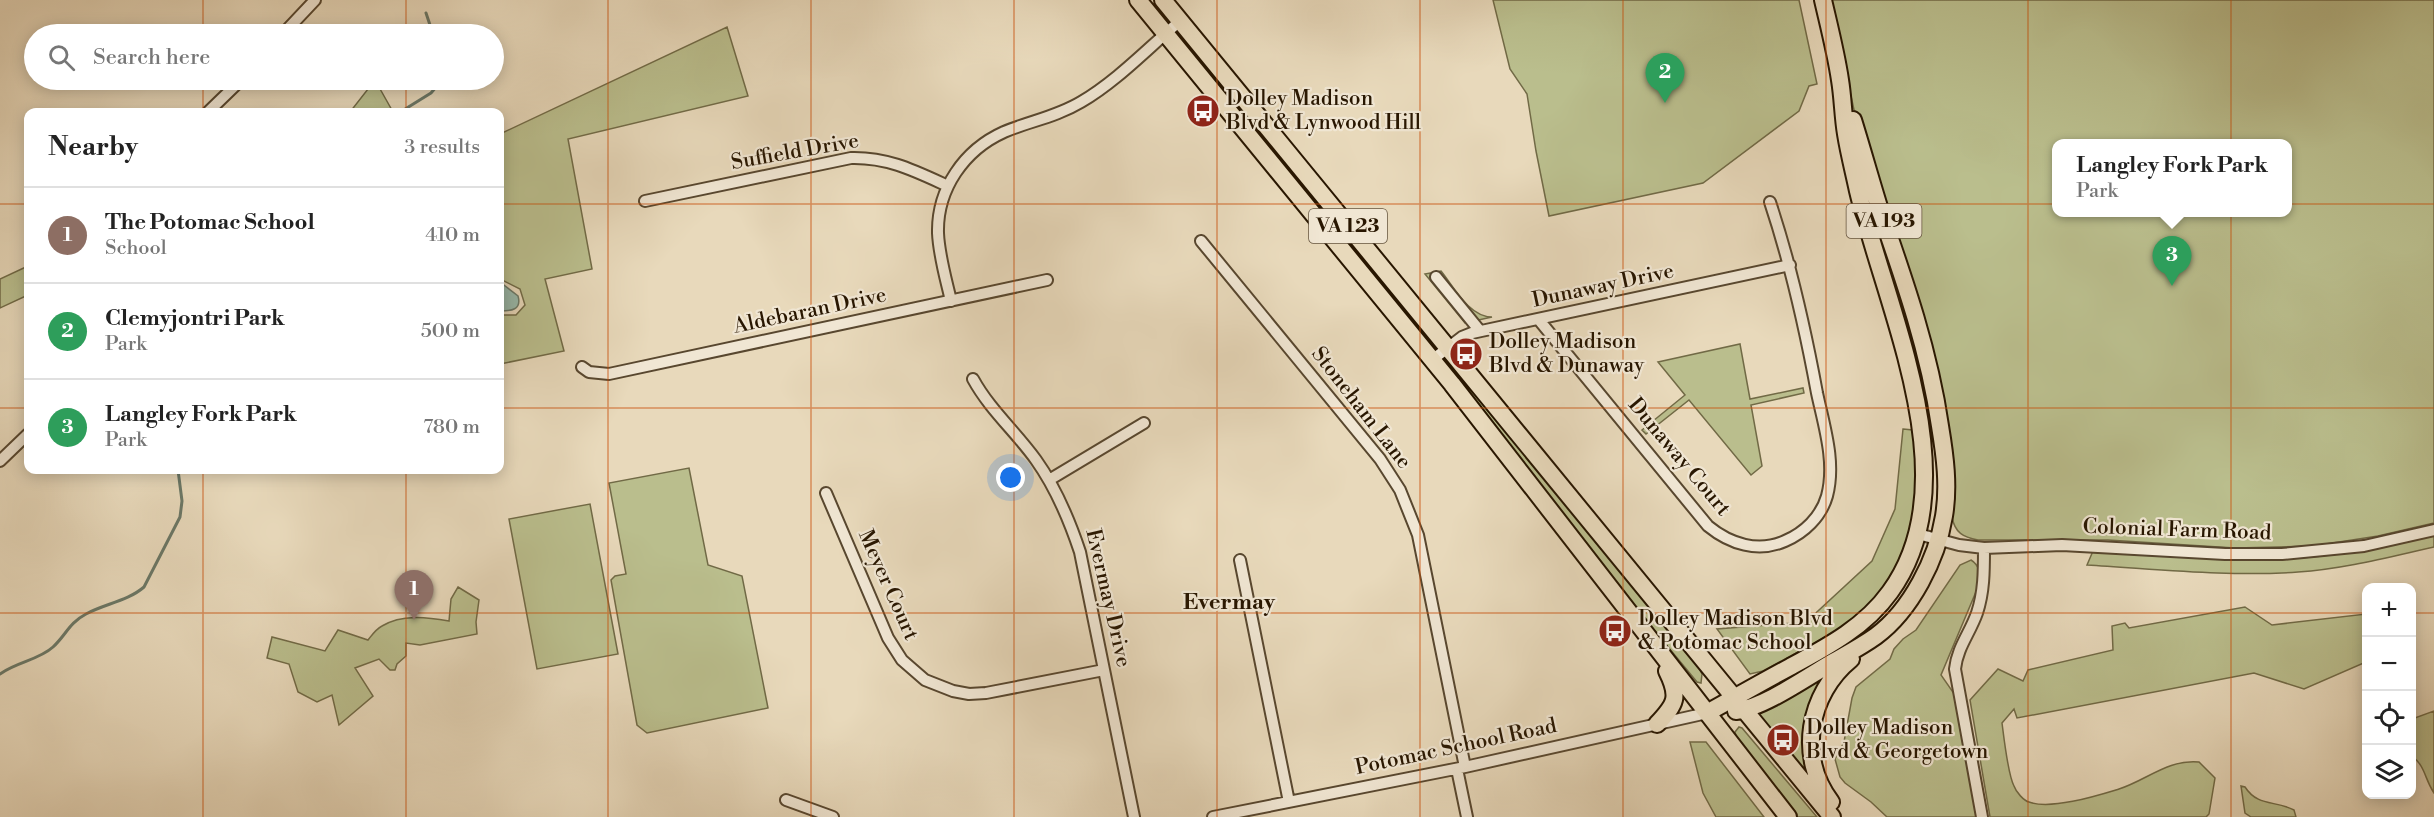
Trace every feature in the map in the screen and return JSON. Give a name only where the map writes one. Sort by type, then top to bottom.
[{"type":"main road","name":"VA 123","points":[[1138,0],[1432,360],[1788,817]]},
{"type":"main road","name":"VA 123","points":[[1163,0],[1832,817]]},
{"type":"main road","name":"VA 193","points":[[1707,713],[1739,704],[1758,704],[1876,636],[1893,620],[1913,592],[1938,539],[1945,508],[1946,473],[1931,375],[1910,297],[1840,79],[1823,0]]},
{"type":"main road","name":"VA 193","points":[[1739,704],[1839,640],[1866,618],[1895,585],[1911,555],[1923,512],[1925,478],[1917,411],[1907,365],[1858,190],[1846,134],[1840,79]]},
{"type":"main road","points":[[1843,817],[1826,795],[1815,773],[1811,751],[1812,726],[1819,701],[1831,679],[1876,636]]},
{"type":"main road","points":[[1656,648],[1673,684],[1675,694],[1671,708],[1657,724]]},
{"type":"street","points":[[292,24],[312,1]]},
{"type":"street","points":[[951,301],[938,235],[942,202],[956,172],[977,148],[1007,131],[1043,121],[1083,101],[1180,21]]},
{"type":"street","points":[[212,108],[231,90]]},
{"type":"street","name":"Suffield Drive","points":[[645,201],[851,158],[876,159],[900,164],[948,186]]},
{"type":"street","name":"Dunaway Court","points":[[1539,320],[1708,526],[1729,541],[1742,545],[1774,544],[1794,537],[1814,520],[1827,497],[1831,475],[1829,452],[1790,265],[1770,202]]},
{"type":"street","name":"Stoneham Lane","points":[[1201,241],[1380,459],[1400,490],[1418,535],[1461,768],[1467,817]]},
{"type":"street","name":"Dunaway Drive","points":[[1432,360],[1462,337],[1480,331],[1790,265]]},
{"type":"street","points":[[1436,278],[1480,331]]},
{"type":"street","name":"Aldebaran Drive","points":[[582,367],[589,372],[609,374],[1047,280]]},
{"type":"street","name":"Evermay Drive","points":[[973,379],[992,410],[1035,459],[1065,511],[1080,552],[1134,817]]},
{"type":"street","points":[[1049,480],[1144,423]]},
{"type":"street","points":[[0,461],[24,438]]},
{"type":"street","name":"Meyer Court","points":[[826,493],[888,638],[902,660],[925,680],[953,691],[986,693],[1104,670]]},
{"type":"street","name":"Colonial Farm Road","points":[[1918,534],[1984,548],[2072,545],[2225,554],[2282,554],[2364,546],[2434,530]]},
{"type":"street","points":[[1982,817],[1955,669],[1956,656],[1976,616],[1981,599],[1984,581],[1984,548]]},
{"type":"street","points":[[1240,560],[1289,802]]},
{"type":"street","name":"Potomac School Road","points":[[1214,817],[1461,768],[1707,713]]},
{"type":"street","points":[[786,800],[833,817]]},
{"type":"green space","points":[[1493,0],[1799,0],[1817,84],[1809,86],[1799,111],[1703,183],[1549,216],[1527,94],[1510,69]]},
{"type":"green space","points":[[1830,0],[2434,0],[2434,523],[2378,536],[2313,546],[2235,548],[2108,540],[1978,540],[1968,537],[1955,527],[1952,517],[1950,460],[1858,128]]},
{"type":"green space","points":[[727,27],[748,96],[568,139],[592,269],[545,279],[564,351],[504,363],[504,315],[516,315],[525,305],[520,289],[504,281],[504,132]]},
{"type":"green space","points":[[1206,71],[1260,129],[1433,342],[1430,343],[1427,340],[1354,248],[1328,222]]},
{"type":"green space","points":[[367,90],[381,90],[391,108],[353,108]]},
{"type":"green space","points":[[24,268],[24,297],[0,308],[0,279]]},
{"type":"green space","points":[[1441,271],[1469,307],[1484,316],[1492,317],[1465,323],[1425,274]]},
{"type":"green space","points":[[1740,344],[1750,399],[1803,388],[1804,393],[1751,405],[1762,466],[1751,475],[1689,400],[1646,434],[1642,430],[1685,395],[1658,362]]},
{"type":"green space","points":[[1451,369],[1457,369],[1697,664],[1702,674],[1701,683],[1697,682],[1550,504]]},
{"type":"green space","points":[[1903,429],[1913,430],[1916,439],[1917,520],[1888,586],[1865,611],[1839,630],[1763,671],[1750,674],[1717,629],[1806,622],[1872,561],[1895,509]]},
{"type":"green space","points":[[689,468],[708,565],[742,576],[768,708],[647,733],[637,725],[611,580],[615,576],[626,574],[609,483]]},
{"type":"green space","points":[[590,504],[618,654],[537,669],[509,519]]},
{"type":"green space","points":[[2434,534],[2434,547],[2366,562],[2315,570],[2219,573],[2087,565],[2093,551],[2227,559],[2292,558],[2354,552]]},
{"type":"green space","points":[[1971,560],[1978,569],[1978,587],[1941,675],[1955,695],[1980,817],[1887,817],[1840,777],[1835,759],[1844,742],[1852,698],[1856,687],[1890,659],[1894,649],[1916,630],[1960,565]]},
{"type":"green space","points":[[458,587],[479,600],[477,634],[420,645],[406,643],[406,656],[397,664],[395,670],[390,670],[379,659],[355,668],[373,696],[339,725],[332,695],[317,702],[298,692],[289,664],[267,658],[272,637],[325,651],[338,630],[368,640],[380,627],[406,618],[449,621],[451,599]]},
{"type":"green space","points":[[2245,607],[2272,625],[2362,614],[2362,664],[2304,689],[2254,673],[2017,718],[2014,709],[2002,723],[2006,756],[2015,788],[2027,801],[2049,804],[2086,798],[2119,789],[2167,767],[2199,762],[2215,778],[2209,814],[2206,817],[1990,817],[1970,700],[1998,669],[2023,681],[2028,670],[2113,650],[2112,626],[2125,623],[2129,628]]},
{"type":"green space","points":[[1842,662],[1826,677],[1808,774],[1751,710]]},
{"type":"green space","points":[[2434,711],[2434,793],[2416,760],[2416,718]]},
{"type":"green space","points":[[1739,727],[1817,817],[1794,817],[1736,736],[1735,732]]},
{"type":"green space","points":[[1690,742],[1706,742],[1764,817],[1716,817],[1703,793]]},
{"type":"green space","points":[[2241,786],[2245,787],[2255,798],[2294,810],[2296,817],[2251,817],[2245,813]]},
{"type":"shaded area","points":[[504,285],[518,296],[519,301],[515,309],[504,311]]},
{"type":"waterway","points":[[426,13],[430,24]]},
{"type":"waterway","points":[[407,108],[434,90]]},
{"type":"waterway","points":[[0,674],[47,651],[76,621],[86,614],[131,596],[144,587],[180,517],[182,501],[179,474]]},
{"type":"place","name":"Clemyjontri Park","points":[[1665,103]]},
{"type":"place","name":"Dolley Madison Blvd & Lynwood Hill","points":[[1203,111]]},
{"type":"place","name":"Langley Fork Park","points":[[2172,286]]},
{"type":"place","name":"Dolley Madison Blvd & Dunaway","points":[[1466,354]]},
{"type":"place","name":"The Potomac School","points":[[414,620]]},
{"type":"place","name":"Dolley Madison Blvd & Potomac School","points":[[1615,631]]},
{"type":"place","name":"Dolley Madison Blvd & Georgetown","points":[[1783,740]]},
{"type":"district","name":"Evermay","points":[[1229,602]]}]
